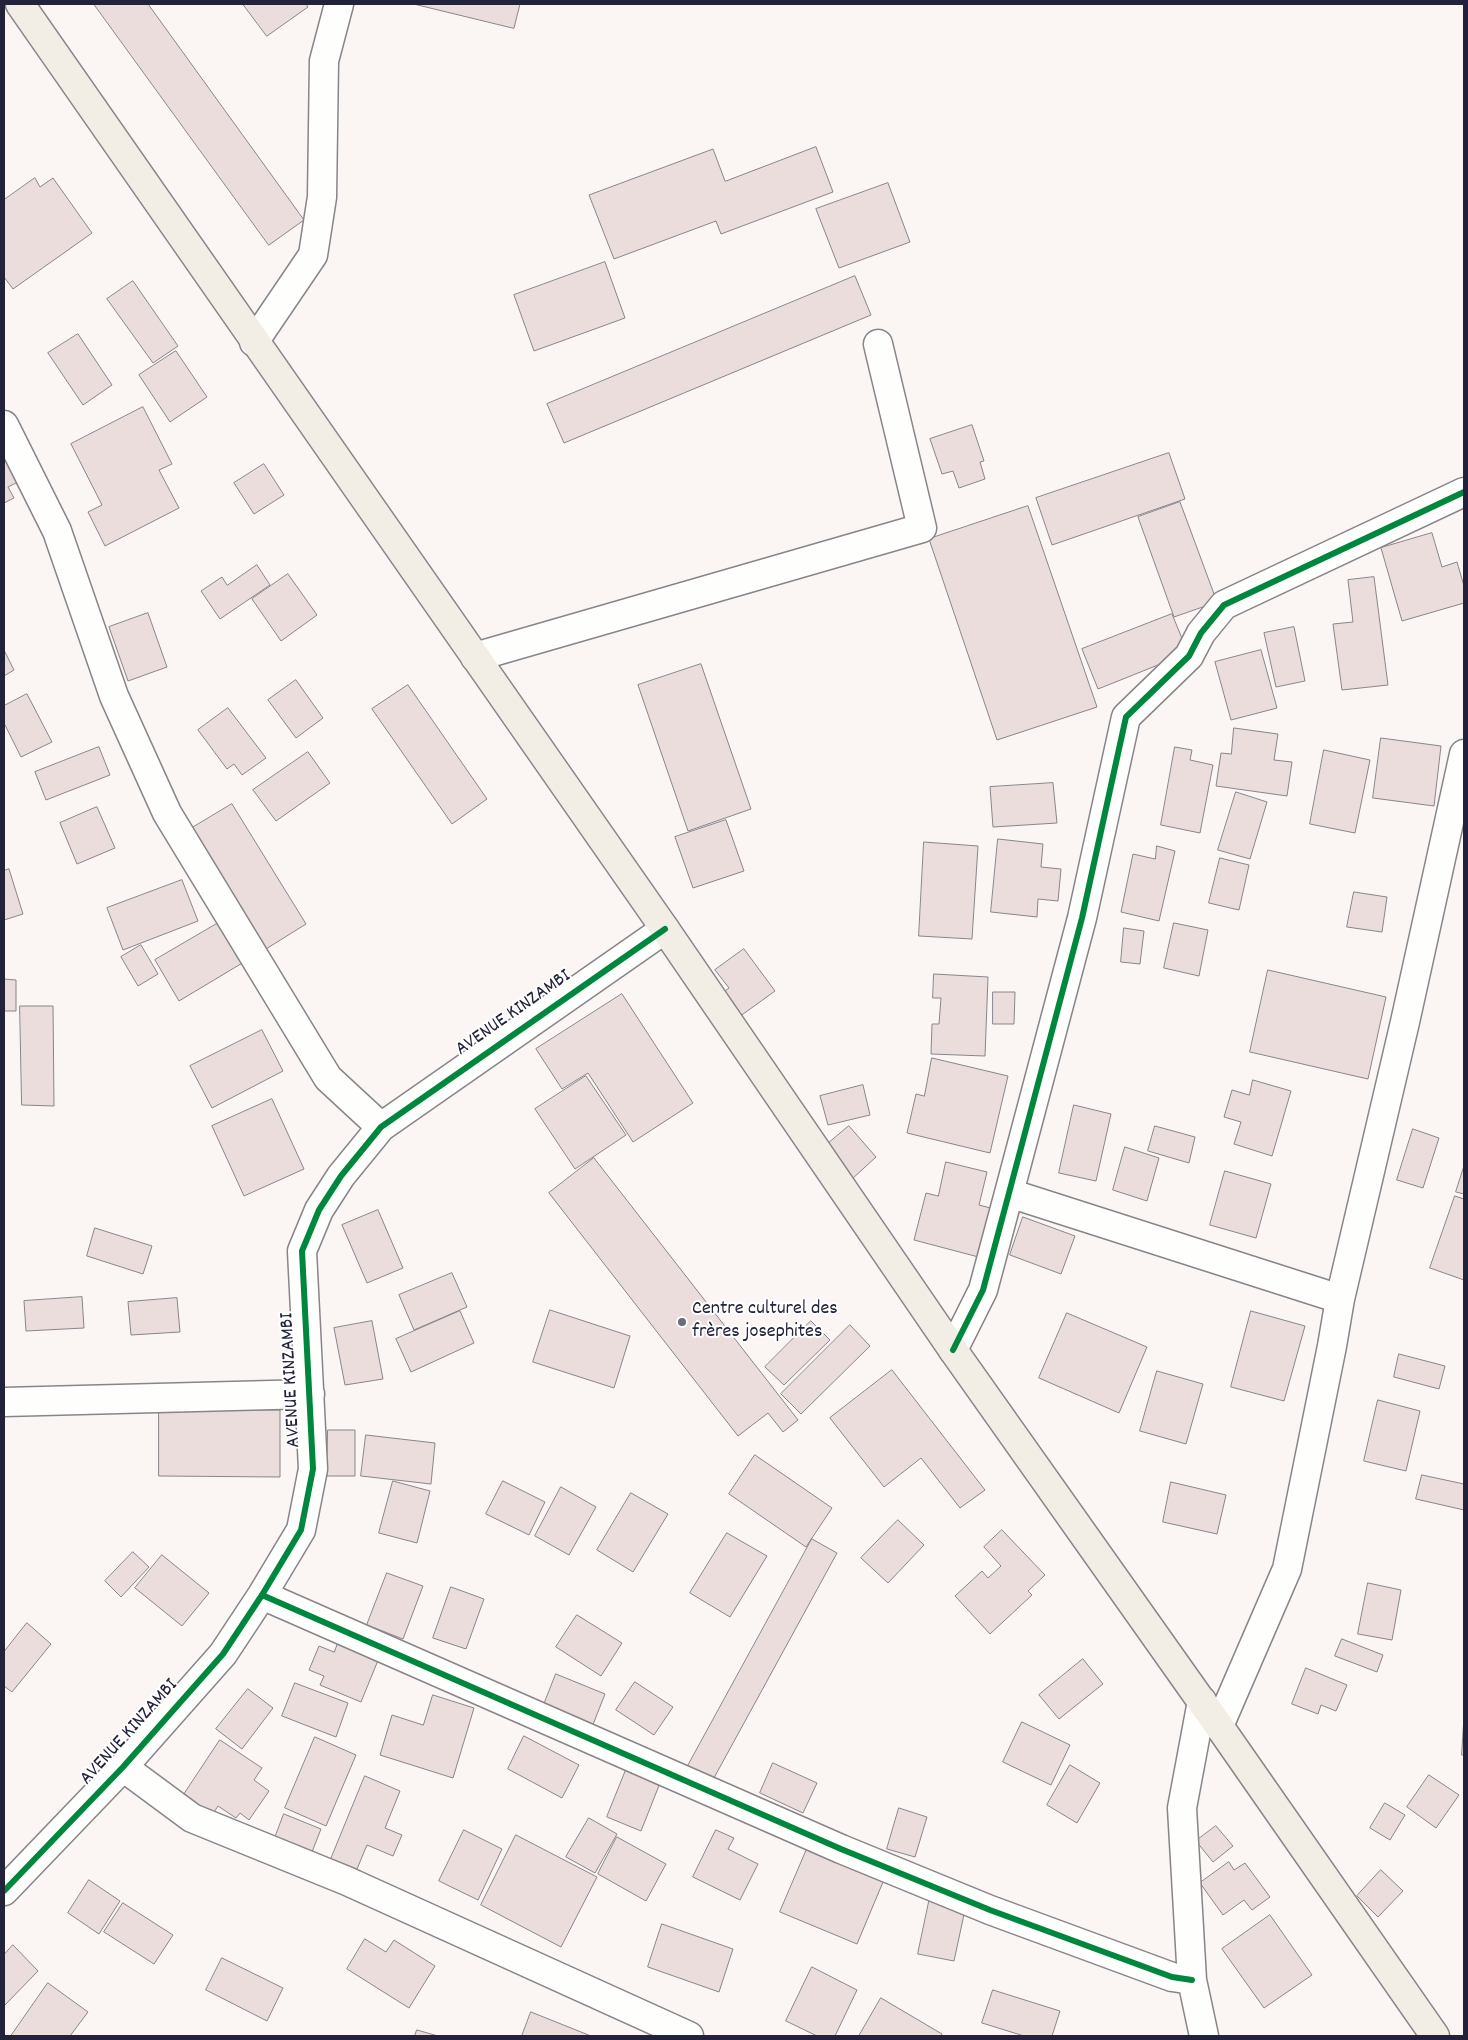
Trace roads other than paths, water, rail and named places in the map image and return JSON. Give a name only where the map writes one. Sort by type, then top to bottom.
[{"type":"highway","points":[[20,4],[475,657],[953,1350],[1202,1700],[1435,2036]]},
{"type":"street","points":[[254,342],[313,256],[322,197],[324,61],[339,4]]},
{"type":"street","points":[[475,657],[922,528],[878,344]]},
{"type":"street","points":[[4,425],[57,531],[114,696],[167,812],[328,1078],[381,1127]]},
{"type":"street","points":[[953,1350],[983,1290],[1082,918],[1126,717],[1189,656],[1201,633],[1224,605],[1464,492]]},
{"type":"street","points":[[1219,1726],[1287,1569],[1340,1299],[1405,1022],[1464,754]]},
{"type":"street","name":"AVENUE KINZAMBI","points":[[4,1891],[123,1767],[223,1654],[262,1595],[301,1530],[313,1469],[310,1394],[303,1308],[302,1251],[319,1210],[341,1176],[381,1127],[664,930]]},
{"type":"street","points":[[1009,1193],[1340,1299]]},
{"type":"street","points":[[4,1402],[310,1394]]},
{"type":"street","points":[[262,1595],[840,1849],[990,1910],[1172,1977],[1192,1980]]},
{"type":"street","points":[[1202,1700],[1182,1808],[1192,1980],[1204,2036]]},
{"type":"street","points":[[123,1767],[192,1818],[347,1881],[688,2036]]},
{"type":"place","name":"Centre culturel des frères josephites","points":[[682,1322]]}]
